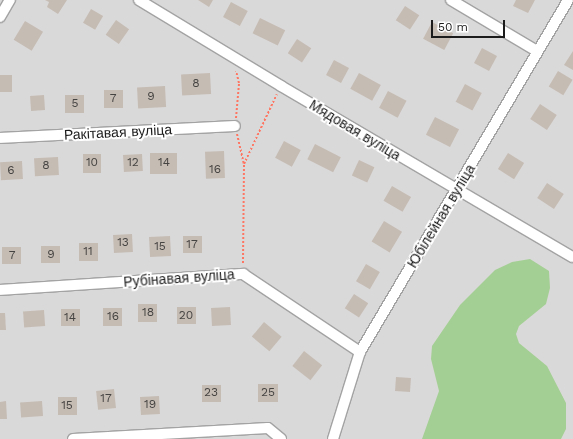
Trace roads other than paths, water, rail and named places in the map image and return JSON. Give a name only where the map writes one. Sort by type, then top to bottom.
[{"type":"street","points":[[0,17],[10,0]]},
{"type":"street","name":"Мядовая вуліца","points":[[139,0],[281,86],[573,257]]},
{"type":"street","points":[[451,0],[537,51]]},
{"type":"street","name":"Юбілейная вуліца","points":[[333,439],[360,352],[568,0]]},
{"type":"street","name":"Ракітавая вуліца","points":[[0,138],[235,126]]},
{"type":"street","name":"Рубінавая вуліца","points":[[0,290],[243,274],[360,352]]},
{"type":"street","points":[[73,439],[268,428],[281,439]]}]
